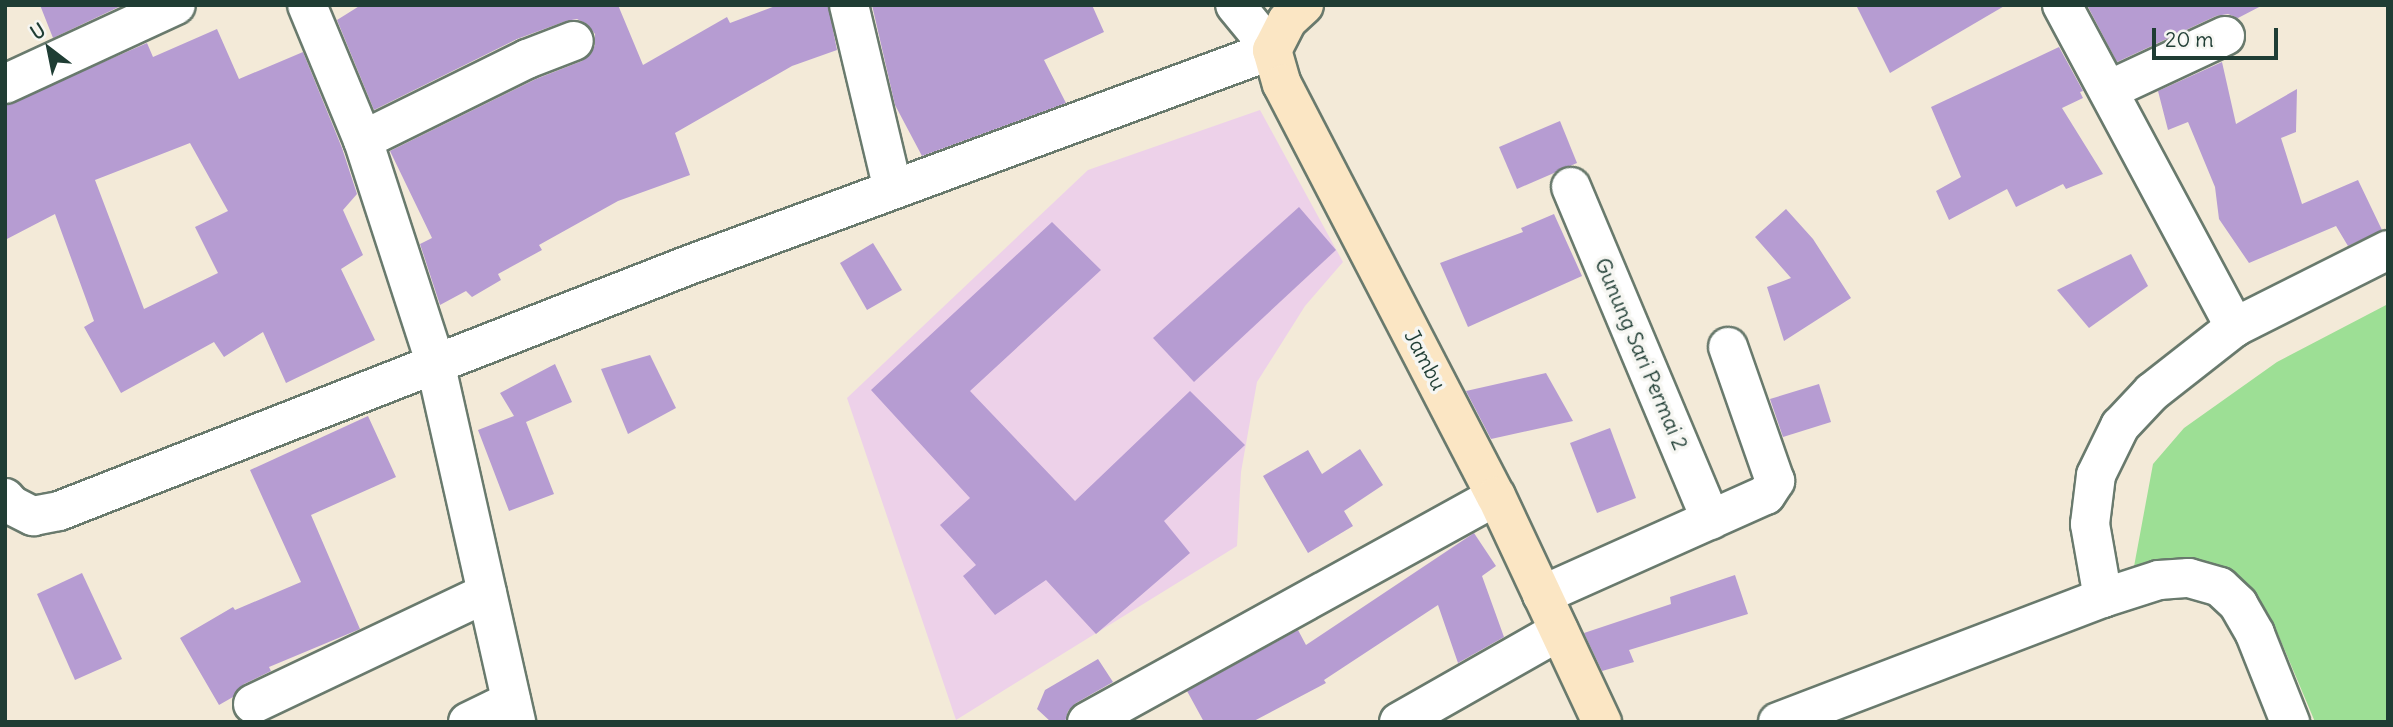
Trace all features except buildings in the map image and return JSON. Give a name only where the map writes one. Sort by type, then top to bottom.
[{"type":"street","points":[[10,72],[176,5]]},
{"type":"street","points":[[307,5],[363,140],[435,362],[514,711],[468,722]]},
{"type":"street","points":[[849,5],[893,188]]},
{"type":"street","points":[[1235,5],[1272,50]]},
{"type":"street","points":[[5,498],[11,505],[33,516],[59,511],[435,362],[893,188],[1272,50],[1287,21],[1304,5]]},
{"type":"street","points":[[2062,5],[2235,327]]},
{"type":"street","points":[[2109,90],[2225,36]]},
{"type":"street","points":[[363,140],[527,59],[574,41]]},
{"type":"street","name":"Jambu","points":[[1272,50],[1282,85],[1496,496],[1602,722]]},
{"type":"street","name":"Gunung Sari Permai 2","points":[[1571,187],[1711,520]]},
{"type":"street","points":[[2103,598],[2090,524],[2096,475],[2120,426],[2152,392],[2235,327],[2388,250]]},
{"type":"street","points":[[1542,595],[1766,495],[1775,481],[1728,346]]},
{"type":"street","points":[[1087,722],[1496,496]]},
{"type":"street","points":[[1779,722],[2103,598],[2159,580],[2189,578],[2220,587],[2238,604],[2255,634],[2290,722]]},
{"type":"street","points":[[253,704],[487,593]]},
{"type":"street","points":[[1399,722],[1559,631]]},
{"type":"shaded area","points":[[1260,110],[1343,262],[1305,306],[1257,382],[1241,472],[1237,546],[956,720],[847,398],[1088,170]]},
{"type":"green space","points":[[2388,304],[2388,722],[2315,722],[2278,634],[2229,579],[2133,572],[2153,464],[2184,428],[2277,362]]}]
